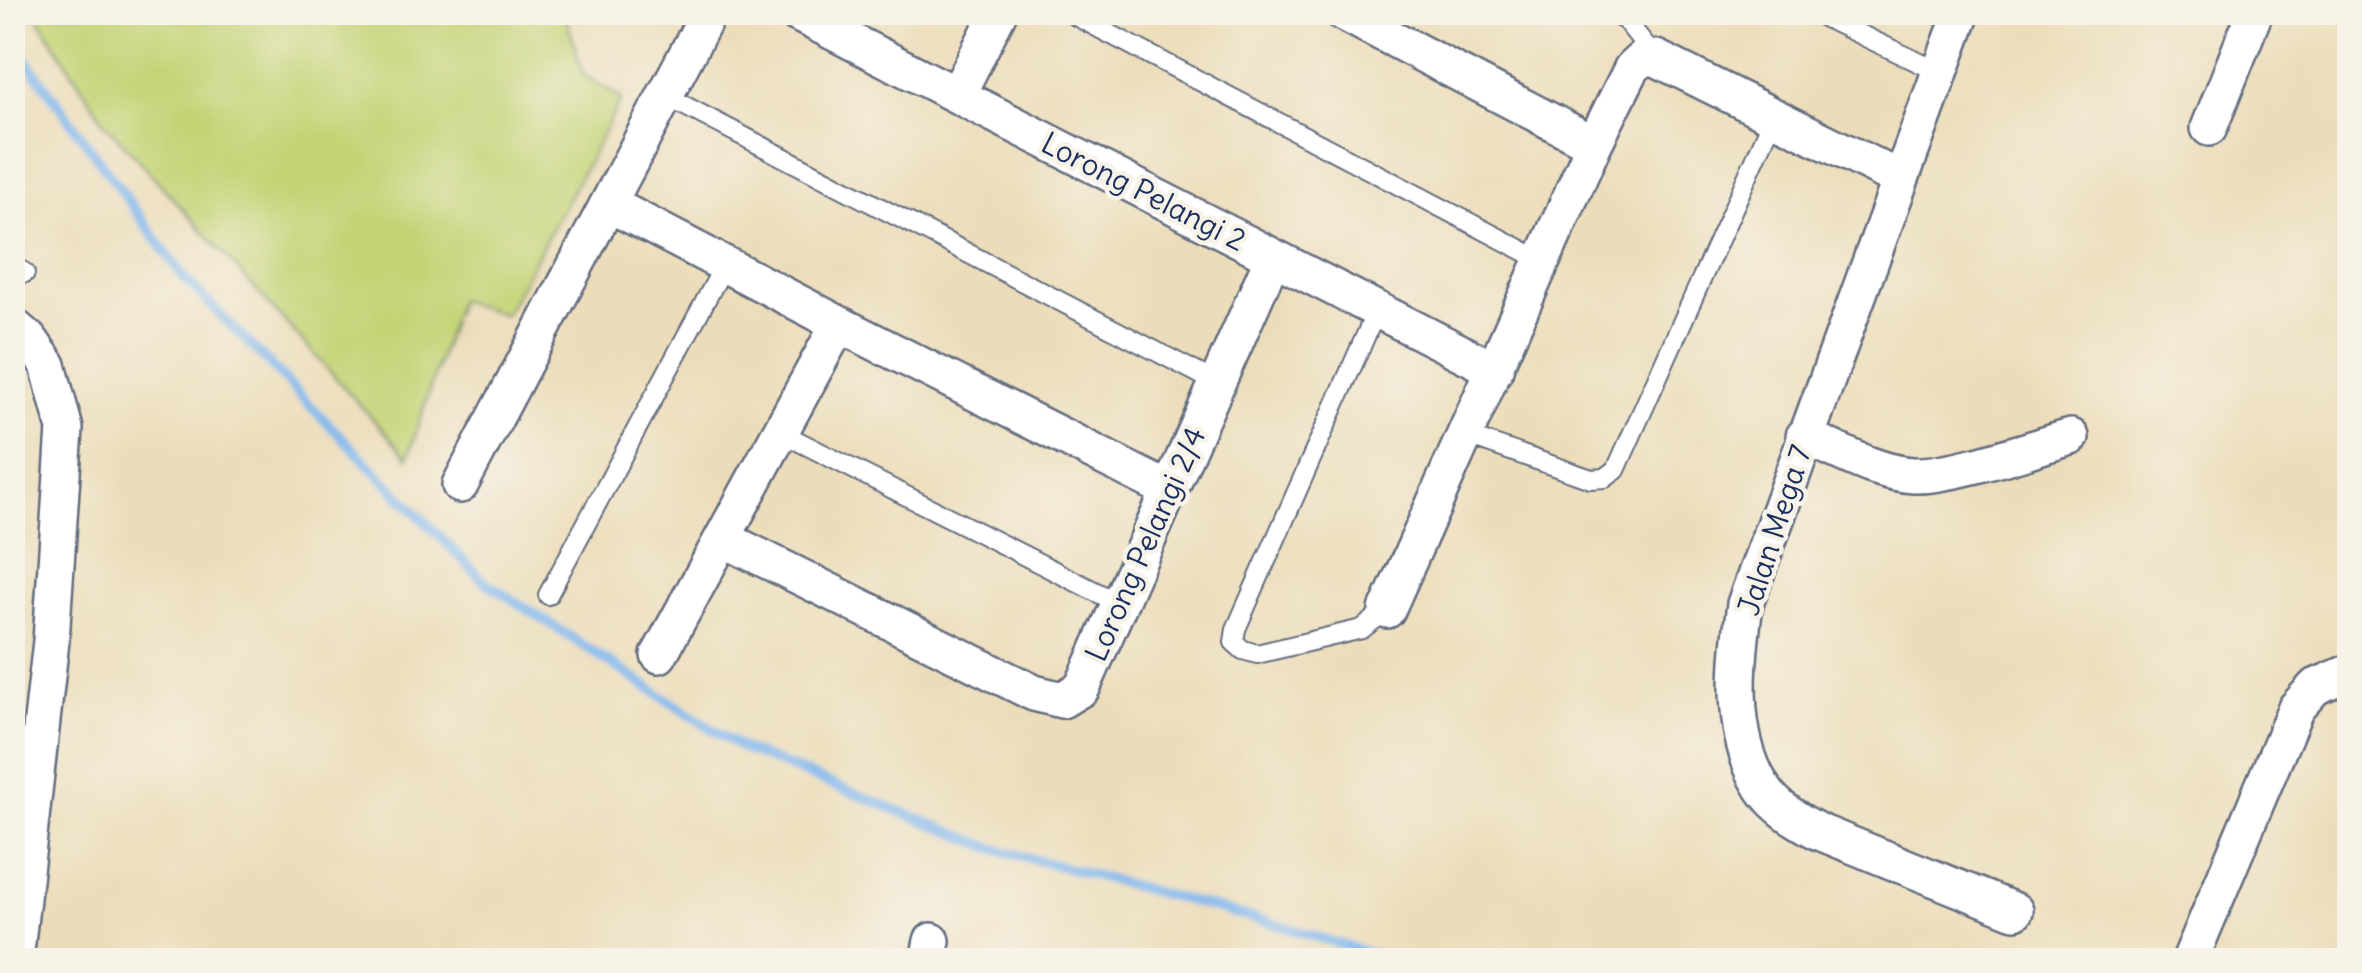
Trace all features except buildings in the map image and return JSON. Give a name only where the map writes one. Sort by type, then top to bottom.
[{"type":"street","points":[[460,485],[709,12]]},
{"type":"street","name":"Lorong Pelangi 2","points":[[794,12],[1495,370]]},
{"type":"street","points":[[956,96],[999,12]]},
{"type":"street","points":[[1342,12],[1594,144]]},
{"type":"street","name":"Jalan Mega 7","points":[[1962,12],[1745,604],[1738,653],[1739,705],[1748,755],[1763,789],[1786,814],[1818,831],[2014,911]]},
{"type":"street","points":[[2209,128],[2255,12]]},
{"type":"street","points":[[1387,610],[1594,144],[1632,68],[1644,58],[1656,58],[1900,179]]},
{"type":"street","points":[[609,204],[1169,490]]},
{"type":"street","name":"Lorong Pelangi 2/4","points":[[724,539],[1034,693],[1062,700],[1082,688],[1274,257]]},
{"type":"street","points":[[660,655],[839,324]]},
{"type":"street","points":[[12,326],[31,341],[48,366],[65,429],[51,641],[14,960]]},
{"type":"street","points":[[1804,436],[1892,471],[1914,475],[1940,473],[2071,437]]},
{"type":"street","points":[[2190,960],[2296,708],[2315,687],[2350,672]]},
{"type":"lane","points":[[1068,12],[1543,261]]},
{"type":"lane","points":[[1610,12],[1626,21],[1656,58]]},
{"type":"lane","points":[[1813,12],[1940,72]]},
{"type":"lane","points":[[666,96],[1217,383]]},
{"type":"lane","points":[[1465,435],[1591,478],[1605,478],[1616,470],[1774,116]]},
{"type":"lane","points":[[548,595],[725,264]]},
{"type":"lane","points":[[1376,310],[1236,629],[1234,642],[1257,654],[1362,629],[1387,610]]},
{"type":"lane","points":[[782,433],[1120,604]]},
{"type":"green space","points":[[35,13],[565,13],[583,74],[622,99],[505,315],[458,300],[408,458],[104,122]]},
{"type":"waterway","points":[[12,40],[185,279],[484,581],[743,749],[992,848],[1285,927],[1390,960]]}]
